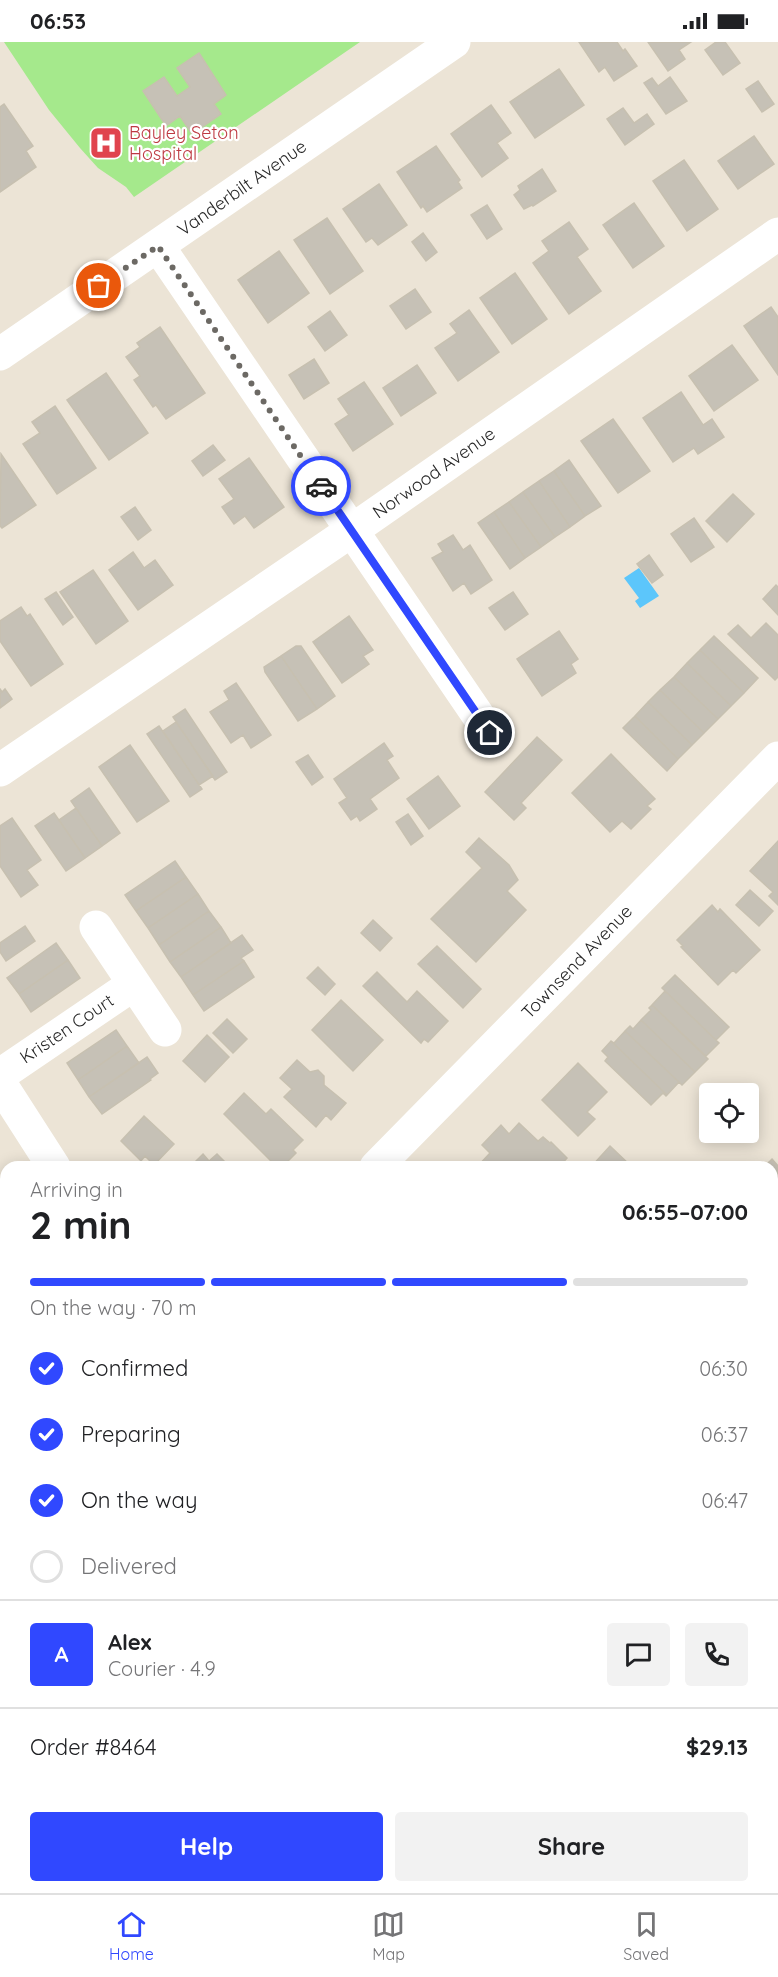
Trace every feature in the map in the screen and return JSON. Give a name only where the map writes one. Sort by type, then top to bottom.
[{"type":"street","name":"Vanderbilt Avenue","points":[[0,354],[454,42]]},
{"type":"street","name":"Norwood Avenue","points":[[0,770],[351,531],[778,234]]},
{"type":"street","points":[[158,246],[490,733]]},
{"type":"street","name":"Townsend Avenue","points":[[382,1161],[778,758]]},
{"type":"street","name":"Kristen Court","points":[[96,927],[165,1029]]},
{"type":"street","name":"Kristen Court","points":[[0,1074],[135,984]]},
{"type":"street","points":[[0,1083],[50,1161]]},
{"type":"green space","name":"Bayley Seton Hospital","points":[[4,42],[360,42],[134,197],[126,187],[98,168],[80,148],[49,110]]},
{"type":"water","points":[[639,568],[659,596],[640,608],[635,601],[639,598],[624,578]]},
{"type":"building","points":[[579,42],[617,42],[637,66],[614,81],[605,67],[599,72]]},
{"type":"building","points":[[648,42],[691,42],[679,50],[685,59],[668,71]]},
{"type":"building","points":[[716,42],[725,42],[740,63],[723,75],[705,50]]},
{"type":"building","points":[[199,53],[226,95],[214,104],[221,114],[192,134],[180,116],[166,126],[143,91],[164,77],[177,96],[190,87],[177,68]]},
{"type":"building","points":[[559,69],[584,105],[535,138],[510,102]]},
{"type":"building","points":[[670,77],[687,101],[666,114],[644,83],[652,78],[658,86]]},
{"type":"building","points":[[758,81],[774,104],[762,112],[746,89]]},
{"type":"building","points":[[4,104],[33,146],[26,151],[36,167],[0,192],[0,107]]},
{"type":"building","points":[[491,105],[511,133],[497,143],[508,158],[482,177],[451,134]]},
{"type":"building","points":[[623,108],[634,123],[647,114],[654,124],[625,145],[607,119]]},
{"type":"building","points":[[754,136],[774,164],[738,189],[718,161]]},
{"type":"building","points":[[436,146],[460,180],[458,182],[462,188],[427,212],[423,206],[421,208],[397,172]]},
{"type":"building","points":[[684,160],[718,209],[687,231],[653,181]]},
{"type":"building","points":[[542,169],[556,191],[524,209],[514,195],[520,190],[518,186]]},
{"type":"building","points":[[379,184],[407,225],[378,245],[372,238],[366,242],[343,209]]},
{"type":"building","points":[[634,203],[664,246],[633,268],[603,225]]},
{"type":"building","points":[[487,205],[502,229],[487,239],[471,215]]},
{"type":"building","points":[[327,218],[363,271],[330,294],[294,240]]},
{"type":"building","points":[[569,222],[588,249],[577,257],[601,291],[569,314],[533,263],[549,251],[542,241]]},
{"type":"building","points":[[423,233],[437,252],[426,261],[412,242]]},
{"type":"building","points":[[279,251],[309,293],[268,323],[238,280]]},
{"type":"building","points":[[515,273],[547,319],[512,344],[480,298]]},
{"type":"building","points":[[415,289],[431,312],[406,329],[390,306]]},
{"type":"building","points":[[771,307],[778,317],[778,375],[744,326]]},
{"type":"building","points":[[469,310],[499,352],[458,381],[435,348],[457,333],[450,324]]},
{"type":"building","points":[[330,311],[347,335],[325,351],[308,327]]},
{"type":"building","points":[[160,327],[205,393],[166,419],[156,405],[153,407],[134,380],[140,376],[126,357],[140,347],[137,343]]},
{"type":"building","points":[[732,345],[758,380],[714,411],[689,376]]},
{"type":"building","points":[[314,359],[329,383],[304,399],[289,375]]},
{"type":"building","points":[[417,365],[436,393],[401,416],[383,388]]},
{"type":"building","points":[[106,373],[148,433],[109,460],[67,400]]},
{"type":"building","points":[[364,382],[393,424],[353,451],[335,424],[349,415],[338,399]]},
{"type":"building","points":[[681,392],[703,425],[712,419],[724,437],[698,454],[694,448],[673,462],[643,418]]},
{"type":"building","points":[[55,406],[96,468],[57,494],[23,444],[40,433],[32,422]]},
{"type":"building","points":[[613,419],[650,471],[618,493],[581,441]]},
{"type":"building","points":[[213,445],[225,460],[203,476],[192,461]]},
{"type":"building","points":[[1,454],[36,505],[2,528],[0,526]]},
{"type":"building","points":[[249,458],[284,507],[254,528],[245,516],[234,524],[222,507],[234,499],[219,479]]},
{"type":"building","points":[[569,460],[601,506],[585,516],[554,471]]},
{"type":"building","points":[[554,471],[585,516],[570,527],[539,481]]},
{"type":"building","points":[[539,481],[570,527],[555,537],[523,492]]},
{"type":"building","points":[[523,492],[555,537],[541,547],[509,502]]},
{"type":"building","points":[[733,494],[754,514],[727,542],[706,521]]},
{"type":"building","points":[[509,502],[541,547],[525,558],[494,512]]},
{"type":"building","points":[[135,507],[151,530],[138,540],[121,517]]},
{"type":"building","points":[[494,512],[525,558],[510,569],[478,523]]},
{"type":"building","points":[[694,518],[714,547],[691,562],[671,534]]},
{"type":"building","points":[[453,535],[463,550],[470,545],[492,580],[471,594],[464,583],[453,591],[432,558],[443,552],[438,544]]},
{"type":"building","points":[[133,552],[144,568],[155,560],[173,585],[138,610],[109,570]]},
{"type":"building","points":[[649,555],[663,575],[652,583],[637,564]]},
{"type":"building","points":[[93,570],[128,621],[96,644],[60,592]]},
{"type":"building","points":[[776,585],[778,587],[778,615],[763,599]]},
{"type":"building","points":[[56,592],[73,617],[63,625],[45,599]]},
{"type":"building","points":[[513,592],[528,614],[505,630],[489,608]]},
{"type":"building","points":[[21,607],[27,616],[30,614],[63,664],[31,686],[0,641],[0,621]]},
{"type":"building","points":[[349,616],[373,650],[363,656],[369,664],[342,683],[313,642]]},
{"type":"building","points":[[766,623],[778,635],[778,677],[775,680],[728,634],[738,625],[751,638]]},
{"type":"building","points":[[559,631],[578,659],[571,664],[576,673],[542,696],[517,659]]},
{"type":"building","points":[[714,636],[758,678],[744,693],[700,650]]},
{"type":"building","points":[[296,646],[301,646],[335,696],[317,709],[281,656]]},
{"type":"building","points":[[700,650],[744,693],[731,706],[687,663]]},
{"type":"building","points":[[281,656],[317,709],[298,721],[265,672],[264,667]]},
{"type":"building","points":[[687,663],[731,706],[718,719],[674,677]]},
{"type":"building","points":[[674,677],[718,719],[704,733],[660,690]]},
{"type":"building","points":[[236,683],[271,735],[251,748],[243,735],[231,743],[210,712],[229,700],[224,691]]},
{"type":"building","points":[[0,689],[2,692],[5,689],[12,699],[0,708]]},
{"type":"building","points":[[660,690],[704,733],[692,745],[648,702]]},
{"type":"building","points":[[648,702],[692,745],[678,759],[635,716]]},
{"type":"building","points":[[185,709],[227,772],[215,780],[173,717]]},
{"type":"building","points":[[635,716],[678,759],[667,771],[623,728]]},
{"type":"building","points":[[176,722],[213,776],[199,785],[163,731]]},
{"type":"building","points":[[159,726],[202,789],[190,797],[147,734]]},
{"type":"building","points":[[537,737],[562,760],[521,803],[526,808],[514,820],[485,792]]},
{"type":"building","points":[[384,743],[393,756],[387,760],[399,778],[370,799],[377,809],[360,821],[357,816],[351,820],[339,803],[347,798],[334,779]]},
{"type":"building","points":[[130,745],[169,801],[137,822],[99,767]]},
{"type":"building","points":[[611,754],[655,799],[647,806],[651,809],[631,829],[622,821],[610,832],[572,793]]},
{"type":"building","points":[[308,755],[323,777],[312,785],[296,762]]},
{"type":"building","points":[[438,776],[460,806],[429,829],[407,799]]},
{"type":"building","points":[[89,788],[120,833],[102,846],[71,801]]},
{"type":"building","points":[[76,808],[102,846],[85,858],[59,820]]},
{"type":"building","points":[[54,813],[85,858],[66,871],[35,826]]},
{"type":"building","points":[[408,814],[423,836],[411,845],[396,822]]},
{"type":"building","points":[[12,818],[41,860],[27,870],[38,885],[21,897],[0,866],[0,826]]},
{"type":"building","points":[[479,838],[509,865],[518,880],[507,891],[526,910],[476,962],[431,919],[482,868],[466,852]]},
{"type":"building","points":[[778,841],[778,905],[769,896],[773,892],[750,871]]},
{"type":"building","points":[[175,861],[186,877],[136,911],[125,895]]},
{"type":"building","points":[[186,877],[198,894],[148,928],[136,911]]},
{"type":"building","points":[[750,890],[773,911],[759,926],[736,905]]},
{"type":"building","points":[[198,894],[209,911],[159,945],[148,928]]},
{"type":"building","points":[[712,905],[718,912],[720,909],[760,950],[736,973],[733,970],[718,985],[677,940]]},
{"type":"building","points":[[209,911],[221,927],[170,962],[159,945]]},
{"type":"building","points":[[373,920],[392,938],[380,951],[361,933]]},
{"type":"building","points":[[25,926],[35,941],[6,961],[0,952],[0,943]]},
{"type":"building","points":[[221,927],[231,943],[181,977],[170,962]]},
{"type":"building","points":[[242,935],[253,950],[241,958],[244,961],[193,995],[181,977]]},
{"type":"building","points":[[56,943],[68,960],[19,994],[7,978]]},
{"type":"building","points":[[437,946],[481,989],[463,1008],[418,964]]},
{"type":"building","points":[[68,960],[80,978],[31,1012],[19,994]]},
{"type":"building","points":[[244,961],[254,977],[204,1011],[193,995]]},
{"type":"building","points":[[318,967],[335,984],[325,995],[307,978]]},
{"type":"building","points":[[377,972],[407,1002],[417,991],[448,1021],[428,1042],[424,1039],[421,1043],[363,986]]},
{"type":"building","points":[[675,975],[729,1027],[716,1040],[662,988]]},
{"type":"building","points":[[665,991],[719,1043],[706,1056],[652,1005]]},
{"type":"building","points":[[341,1000],[383,1040],[353,1071],[312,1030]]},
{"type":"building","points":[[652,1005],[708,1059],[695,1072],[641,1020],[651,1010],[649,1008]]},
{"type":"building","points":[[227,1019],[247,1039],[233,1053],[213,1033]]},
{"type":"building","points":[[641,1020],[695,1072],[682,1085],[625,1031],[630,1026],[633,1029]]},
{"type":"building","points":[[116,1030],[127,1046],[78,1080],[67,1063]]},
{"type":"building","points":[[625,1031],[679,1082],[667,1095],[611,1041],[614,1043]]},
{"type":"building","points":[[207,1035],[229,1057],[205,1082],[183,1061]]},
{"type":"building","points":[[611,1041],[667,1095],[663,1093],[651,1105],[605,1061],[608,1057],[602,1051]]},
{"type":"building","points":[[127,1046],[139,1063],[89,1097],[78,1080]]},
{"type":"building","points":[[147,1057],[158,1073],[102,1114],[89,1097]]},
{"type":"building","points":[[297,1060],[310,1072],[318,1070],[324,1076],[324,1085],[346,1103],[331,1120],[326,1115],[316,1127],[284,1097],[292,1089],[280,1078]]},
{"type":"building","points":[[578,1063],[607,1092],[587,1112],[595,1119],[578,1136],[542,1100]]},
{"type":"building","points":[[244,1093],[266,1114],[271,1109],[303,1140],[293,1150],[296,1153],[288,1161],[271,1161],[224,1114]]},
{"type":"building","points":[[144,1116],[174,1144],[158,1161],[150,1161],[145,1156],[141,1161],[121,1141]]},
{"type":"building","points":[[519,1123],[538,1141],[543,1137],[551,1142],[567,1158],[564,1161],[483,1161],[490,1153],[482,1145],[501,1125],[509,1134]]},
{"type":"building","points":[[610,1146],[626,1161],[596,1161]]},
{"type":"building","points":[[203,1154],[209,1161],[196,1161]]},
{"type":"building","points":[[217,1154],[224,1161],[209,1161]]},
{"type":"way so far","points":[[99,286],[158,246],[321,486]]},
{"type":"place","name":"Bayley Seton Hospital","points":[[106,143]]},
{"type":"route","points":[[321,486],[490,733]]}]
